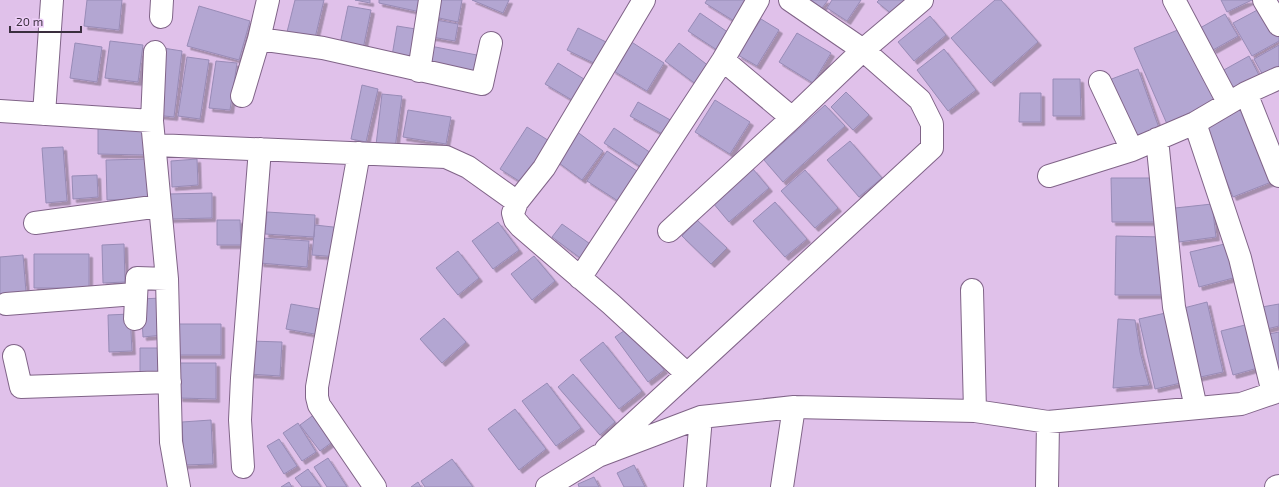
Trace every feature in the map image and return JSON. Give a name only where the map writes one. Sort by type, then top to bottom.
[{"type":"street","points":[[44,114],[52,0]]},
{"type":"street","points":[[242,96],[259,39],[268,0]]},
{"type":"street","points":[[419,70],[430,0]]},
{"type":"street","points":[[580,278],[723,60],[758,0]]},
{"type":"street","points":[[598,456],[932,148],[932,124],[920,100],[863,50],[790,0]]},
{"type":"street","points":[[670,231],[863,50],[922,0]]},
{"type":"street","points":[[1174,0],[1237,98],[1279,176]]},
{"type":"street","points":[[1264,0],[1279,25]]},
{"type":"street","points":[[639,2],[544,168],[517,202],[513,213],[515,220],[521,227],[611,304],[687,374]]},
{"type":"street","points":[[259,39],[323,48],[482,84],[491,43]]},
{"type":"street","points":[[155,52],[152,120],[167,279],[171,442],[179,487]]},
{"type":"street","points":[[723,60],[792,118]]},
{"type":"street","points":[[1049,176],[1132,150],[1195,123],[1237,98],[1279,78]]},
{"type":"street","points":[[1100,82],[1132,150]]},
{"type":"street","points":[[0,111],[152,120]]},
{"type":"street","points":[[547,487],[598,456],[701,417],[794,407],[975,411],[1048,422],[1241,404],[1276,392],[1240,258],[1195,123]]},
{"type":"street","points":[[1157,139],[1174,307],[1196,408]]},
{"type":"street","points":[[155,145],[446,157],[468,167],[517,202]]},
{"type":"street","points":[[243,467],[240,420],[242,378],[260,149]]},
{"type":"street","points":[[359,153],[317,387],[317,397],[319,405],[375,487]]},
{"type":"street","points":[[35,223],[160,206]]},
{"type":"street","points":[[135,319],[135,294],[137,278],[167,279]]},
{"type":"street","points":[[972,290],[975,411]]},
{"type":"street","points":[[6,304],[135,294]]},
{"type":"street","points":[[14,356],[21,387],[170,382]]},
{"type":"street","points":[[782,487],[794,407]]},
{"type":"street","points":[[695,487],[701,417]]},
{"type":"street","points":[[1047,487],[1048,422]]},
{"type":"building","points":[[87,0],[122,0],[119,30],[84,26]]},
{"type":"building","points":[[295,0],[324,0],[315,38],[287,32]]},
{"type":"building","points":[[355,0],[370,0],[370,3]]},
{"type":"building","points":[[379,0],[428,0],[425,13],[379,3]]},
{"type":"building","points":[[433,0],[462,0],[458,22],[430,16]]},
{"type":"building","points":[[472,0],[509,0],[503,13]]},
{"type":"building","points":[[707,0],[747,0],[734,21],[705,3]]},
{"type":"building","points":[[811,0],[828,0],[822,8]]},
{"type":"building","points":[[832,0],[861,0],[847,21],[827,8]]},
{"type":"building","points":[[879,0],[906,0],[893,15],[877,2]]},
{"type":"building","points":[[995,0],[1001,0],[1038,42],[991,83],[951,38]]},
{"type":"building","points":[[1221,0],[1252,0],[1227,12]]},
{"type":"building","points":[[199,6],[250,21],[239,60],[187,46]]},
{"type":"building","points":[[348,6],[371,10],[362,54],[339,49]]},
{"type":"building","points":[[1263,7],[1279,35],[1279,41],[1252,56],[1233,23]]},
{"type":"building","points":[[700,13],[729,33],[717,50],[688,31]]},
{"type":"building","points":[[1225,14],[1238,36],[1213,50],[1200,28]]},
{"type":"building","points":[[930,16],[946,35],[914,61],[898,42]]},
{"type":"building","points":[[430,19],[458,24],[455,41],[426,36]]},
{"type":"building","points":[[761,19],[779,30],[757,66],[738,55]]},
{"type":"building","points":[[397,26],[422,30],[416,66],[391,62]]},
{"type":"building","points":[[1185,27],[1217,103],[1167,124],[1134,48]]},
{"type":"building","points":[[578,28],[608,43],[598,65],[567,50]]},
{"type":"building","points":[[797,33],[831,53],[813,83],[779,62]]},
{"type":"building","points":[[110,41],[143,45],[138,82],[105,78]]},
{"type":"building","points":[[630,41],[664,63],[647,91],[612,70]]},
{"type":"building","points":[[75,43],[102,47],[97,82],[70,78]]},
{"type":"building","points":[[679,43],[710,67],[697,85],[665,61]]},
{"type":"building","points":[[425,45],[482,56],[478,77],[421,66]]},
{"type":"building","points":[[1279,45],[1279,71],[1265,79],[1254,59]]},
{"type":"building","points":[[163,48],[182,51],[174,117],[155,115]]},
{"type":"building","points":[[944,49],[976,90],[948,111],[917,70]]},
{"type":"building","points":[[1249,56],[1261,79],[1234,93],[1222,71]]},
{"type":"building","points":[[187,57],[209,60],[200,119],[178,116]]},
{"type":"building","points":[[216,61],[237,63],[230,110],[209,108]]},
{"type":"building","points":[[558,63],[584,79],[572,100],[545,84]]},
{"type":"building","points":[[1138,69],[1159,128],[1129,138],[1109,80]]},
{"type":"building","points":[[1053,79],[1080,79],[1081,116],[1053,116]]},
{"type":"building","points":[[362,85],[378,89],[366,142],[351,139]]},
{"type":"building","points":[[846,92],[869,115],[853,130],[831,107]]},
{"type":"building","points":[[1020,93],[1041,93],[1041,122],[1019,122]]},
{"type":"building","points":[[382,94],[402,96],[395,148],[376,145]]},
{"type":"building","points":[[715,100],[750,122],[730,154],[695,132]]},
{"type":"building","points":[[638,102],[674,122],[666,136],[630,116]]},
{"type":"building","points":[[825,105],[845,126],[783,182],[764,160]]},
{"type":"building","points":[[1244,107],[1274,181],[1233,197],[1203,123]]},
{"type":"building","points":[[408,110],[451,117],[446,144],[403,137]]},
{"type":"building","points":[[98,127],[146,128],[146,155],[98,154]]},
{"type":"building","points":[[527,127],[554,144],[527,186],[500,169]]},
{"type":"building","points":[[614,128],[654,155],[644,169],[604,143]]},
{"type":"building","points":[[576,131],[603,151],[582,180],[555,160]]},
{"type":"building","points":[[850,141],[882,178],[859,197],[827,160]]},
{"type":"building","points":[[63,147],[67,201],[46,203],[42,148]]},
{"type":"building","points":[[607,151],[637,171],[618,201],[587,181]]},
{"type":"building","points":[[148,159],[148,199],[107,200],[106,160]]},
{"type":"building","points":[[197,159],[198,185],[172,187],[171,161]]},
{"type":"building","points":[[753,169],[769,188],[729,222],[713,203]]},
{"type":"building","points":[[805,170],[838,208],[815,228],[781,191]]},
{"type":"building","points":[[97,175],[98,197],[73,199],[72,176]]},
{"type":"building","points":[[1111,178],[1160,178],[1160,222],[1112,222]]},
{"type":"building","points":[[212,193],[212,218],[169,219],[169,194]]},
{"type":"building","points":[[775,202],[807,239],[785,257],[753,221]]},
{"type":"building","points":[[1212,204],[1216,237],[1179,242],[1175,208]]},
{"type":"building","points":[[267,212],[315,215],[314,237],[265,234]]},
{"type":"building","points":[[217,220],[240,220],[241,245],[217,245]]},
{"type":"building","points":[[697,220],[727,248],[711,264],[682,236]]},
{"type":"building","points":[[498,222],[519,250],[493,269],[472,241]]},
{"type":"building","points":[[562,224],[593,246],[583,260],[552,237]]},
{"type":"building","points":[[315,225],[342,228],[339,257],[312,255]]},
{"type":"building","points":[[1116,236],[1163,237],[1163,295],[1115,295]]},
{"type":"building","points":[[262,238],[309,241],[307,267],[260,263]]},
{"type":"building","points":[[1229,243],[1237,277],[1199,287],[1190,252]]},
{"type":"building","points":[[124,244],[125,282],[103,283],[102,245]]},
{"type":"building","points":[[458,251],[479,278],[458,295],[436,268]]},
{"type":"building","points":[[34,254],[89,254],[89,288],[34,288]]},
{"type":"building","points":[[23,255],[26,292],[0,294],[0,257]]},
{"type":"building","points":[[534,256],[555,281],[532,300],[511,274]]},
{"type":"building","points":[[161,298],[163,335],[143,337],[141,299]]},
{"type":"building","points":[[1207,302],[1223,372],[1196,378],[1180,309]]},
{"type":"building","points":[[291,304],[325,310],[320,335],[286,329]]},
{"type":"building","points":[[1279,304],[1279,326],[1267,329],[1262,307]]},
{"type":"building","points":[[1170,312],[1185,382],[1155,389],[1139,319]]},
{"type":"building","points":[[130,314],[132,351],[109,352],[108,315]]},
{"type":"building","points":[[444,318],[466,342],[442,363],[420,339]]},
{"type":"building","points":[[1118,319],[1135,320],[1140,352],[1149,385],[1113,388]]},
{"type":"building","points":[[1253,323],[1265,366],[1233,375],[1221,331]]},
{"type":"building","points":[[176,324],[221,324],[221,355],[176,355]]},
{"type":"building","points":[[631,326],[664,370],[648,382],[615,337]]},
{"type":"building","points":[[1279,332],[1279,371],[1269,334]]},
{"type":"building","points":[[250,341],[282,342],[280,376],[249,374]]},
{"type":"building","points":[[603,342],[642,391],[619,409],[580,360]]},
{"type":"building","points":[[140,348],[160,348],[159,379],[140,379]]},
{"type":"building","points":[[180,363],[216,363],[216,399],[179,398]]},
{"type":"building","points":[[573,374],[615,422],[600,435],[558,387]]},
{"type":"building","points":[[547,383],[581,428],[556,446],[522,401]]},
{"type":"building","points":[[515,409],[546,449],[519,470],[488,429]]},
{"type":"building","points":[[319,411],[339,437],[320,451],[300,425]]},
{"type":"building","points":[[211,420],[213,464],[184,465],[182,422]]},
{"type":"building","points":[[298,423],[316,452],[302,461],[283,433]]},
{"type":"building","points":[[279,439],[297,466],[284,474],[267,446]]},
{"type":"building","points":[[328,458],[347,487],[327,487],[314,467]]},
{"type":"building","points":[[452,459],[473,487],[425,487],[421,481]]},
{"type":"building","points":[[634,465],[645,487],[624,487],[617,473]]},
{"type":"building","points":[[308,469],[321,487],[302,487],[295,478]]},
{"type":"building","points":[[594,477],[599,487],[579,487],[578,484]]},
{"type":"building","points":[[289,482],[292,487],[281,487]]},
{"type":"building","points":[[418,482],[421,487],[411,487]]}]
